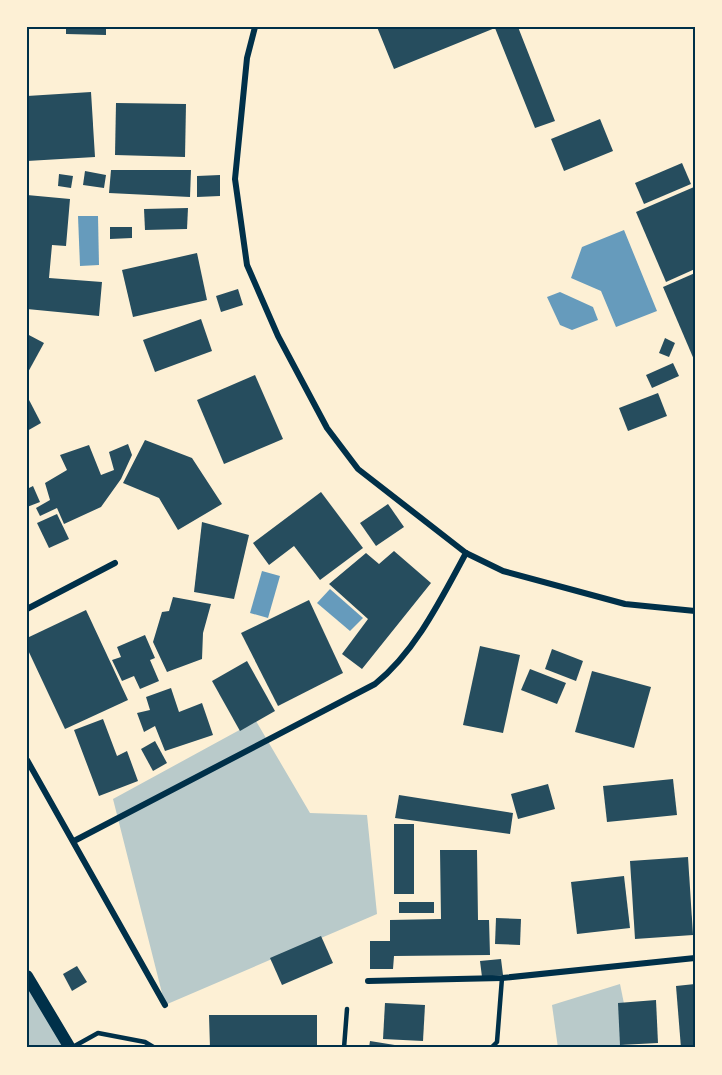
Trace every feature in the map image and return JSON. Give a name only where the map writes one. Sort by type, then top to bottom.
[{"type":"main road","points":[[27,976],[70,1048]]},
{"type":"street","points":[[255,27],[247,58],[235,179],[247,265],[278,336],[327,428],[358,470],[466,553],[503,572],[625,604],[695,611]]},
{"type":"street","points":[[74,841],[375,684],[388,674],[421,631],[466,553]]},
{"type":"street","points":[[27,609],[115,563]]},
{"type":"street","points":[[27,760],[165,1005]]},
{"type":"street","points":[[368,981],[502,978],[695,957]]},
{"type":"lane","points":[[491,1048],[497,1042],[502,978]]},
{"type":"lane","points":[[344,1048],[347,1009]]},
{"type":"lane","points":[[70,1048],[98,1033],[145,1042],[154,1048]]},
{"type":"shaded area","points":[[256,721],[310,813],[367,815],[377,914],[165,1005],[113,799]]},
{"type":"shaded area","points":[[27,976],[68,1048],[27,1048]]},
{"type":"shaded area","points":[[620,984],[631,1038],[620,1048],[558,1048],[552,1005]]},
{"type":"water","points":[[78,216],[98,216],[99,265],[80,266]]},
{"type":"water","points":[[624,230],[657,311],[616,327],[601,291],[571,278],[582,247]]},
{"type":"water","points":[[560,292],[593,307],[598,320],[572,330],[560,325],[547,297]]},
{"type":"water","points":[[262,571],[280,576],[268,618],[250,613]]},
{"type":"water","points":[[330,589],[363,618],[350,631],[317,603]]},
{"type":"building","points":[[66,27],[106,27],[106,35],[66,34]]},
{"type":"building","points":[[377,27],[518,27],[555,121],[535,128],[495,28],[394,69]]},
{"type":"building","points":[[91,92],[95,157],[27,161],[27,96]]},
{"type":"building","points":[[116,103],[186,104],[185,157],[115,155]]},
{"type":"building","points":[[600,119],[613,151],[564,171],[551,139]]},
{"type":"building","points":[[682,163],[691,184],[644,204],[635,183]]},
{"type":"building","points":[[111,170],[191,170],[190,197],[109,193]]},
{"type":"building","points":[[85,171],[106,175],[104,188],[83,185]]},
{"type":"building","points":[[59,174],[73,176],[71,188],[58,186]]},
{"type":"building","points":[[220,175],[220,196],[197,197],[197,176]]},
{"type":"building","points":[[694,187],[695,269],[666,282],[636,212]]},
{"type":"building","points":[[27,195],[70,199],[66,246],[52,245],[49,278],[102,282],[99,316],[27,309]]},
{"type":"building","points":[[188,208],[187,229],[145,230],[144,209]]},
{"type":"building","points":[[110,227],[132,227],[132,238],[110,239]]},
{"type":"building","points":[[197,253],[207,300],[133,317],[122,270]]},
{"type":"building","points":[[695,273],[695,362],[663,287]]},
{"type":"building","points":[[238,289],[243,305],[221,312],[216,296]]},
{"type":"building","points":[[201,319],[212,351],[155,372],[143,340]]},
{"type":"building","points":[[27,334],[44,343],[27,374]]},
{"type":"building","points":[[665,338],[675,343],[669,357],[659,353]]},
{"type":"building","points":[[673,363],[679,376],[652,388],[646,375]]},
{"type":"building","points":[[255,375],[283,439],[224,464],[197,400]]},
{"type":"building","points":[[658,393],[667,416],[628,431],[619,408]]},
{"type":"building","points":[[27,396],[41,423],[27,431]]},
{"type":"building","points":[[145,440],[192,458],[222,504],[178,530],[159,498],[123,483]]},
{"type":"building","points":[[128,444],[132,455],[121,479],[101,507],[64,524],[57,508],[40,516],[36,508],[50,500],[45,483],[67,470],[60,455],[89,445],[101,475],[114,470],[109,452]]},
{"type":"building","points":[[33,486],[40,502],[27,507],[27,489]]},
{"type":"building","points":[[321,492],[363,548],[320,580],[294,546],[269,565],[253,543]]},
{"type":"building","points":[[388,504],[404,527],[376,546],[360,523]]},
{"type":"building","points":[[57,514],[69,539],[49,548],[37,523]]},
{"type":"building","points":[[202,522],[249,535],[234,599],[194,592]]},
{"type":"building","points":[[394,551],[431,583],[362,669],[342,654],[368,619],[329,584],[366,553],[379,564]]},
{"type":"building","points":[[173,597],[211,604],[203,633],[202,659],[167,672],[153,642],[162,612],[169,611]]},
{"type":"building","points":[[309,600],[343,673],[278,706],[241,633]]},
{"type":"building","points":[[86,610],[128,700],[65,729],[27,648],[27,638]]},
{"type":"building","points":[[145,635],[155,658],[150,660],[159,681],[140,689],[134,676],[122,681],[112,660],[121,657],[117,647]]},
{"type":"building","points":[[480,646],[520,655],[503,733],[463,725]]},
{"type":"building","points":[[552,649],[583,661],[576,681],[545,669]]},
{"type":"building","points":[[247,661],[275,711],[240,731],[212,681]]},
{"type":"building","points":[[530,669],[566,683],[557,704],[521,690]]},
{"type":"building","points":[[592,671],[651,687],[634,748],[575,732]]},
{"type":"building","points":[[171,688],[179,712],[202,703],[213,735],[165,751],[155,726],[144,732],[137,713],[150,710],[146,697]]},
{"type":"building","points":[[103,719],[117,756],[127,751],[138,781],[99,796],[74,730]]},
{"type":"building","points":[[155,741],[167,763],[153,771],[141,749]]},
{"type":"building","points":[[673,779],[677,815],[607,822],[603,786]]},
{"type":"building","points":[[548,784],[555,809],[518,819],[511,794]]},
{"type":"building","points":[[399,795],[513,813],[510,834],[395,818]]},
{"type":"building","points":[[394,824],[414,824],[414,894],[394,894]]},
{"type":"building","points":[[440,850],[477,850],[478,920],[489,920],[490,955],[394,956],[393,969],[370,969],[370,941],[390,941],[390,920],[441,919]]},
{"type":"building","points":[[688,857],[693,935],[635,939],[630,861]]},
{"type":"building","points":[[624,876],[630,928],[577,934],[571,882]]},
{"type":"building","points":[[399,902],[434,902],[434,913],[399,913]]},
{"type":"building","points":[[496,918],[521,919],[520,945],[495,944]]},
{"type":"building","points":[[321,936],[333,963],[282,985],[270,958]]},
{"type":"building","points":[[501,959],[503,975],[482,977],[480,961]]},
{"type":"building","points":[[77,966],[87,982],[72,991],[63,974]]},
{"type":"building","points":[[695,984],[695,1048],[681,1048],[676,986]]},
{"type":"building","points":[[656,1000],[658,1043],[620,1045],[618,1003]]},
{"type":"building","points":[[385,1003],[425,1005],[423,1041],[383,1039]]},
{"type":"building","points":[[209,1015],[317,1015],[317,1048],[210,1048]]},
{"type":"building","points":[[370,1041],[407,1047],[407,1048],[369,1048]]}]
